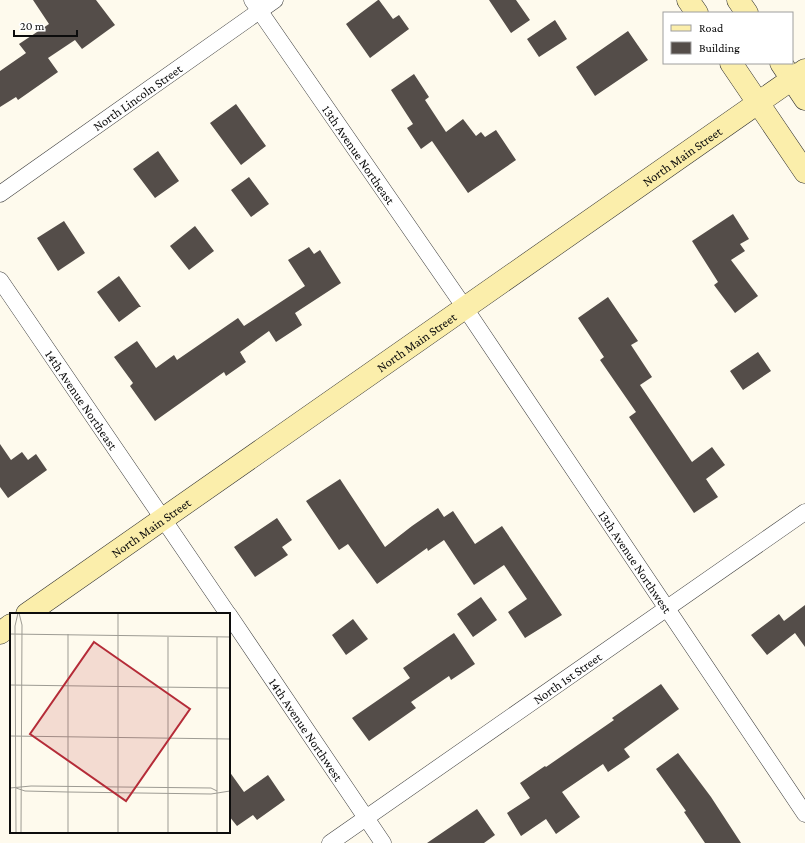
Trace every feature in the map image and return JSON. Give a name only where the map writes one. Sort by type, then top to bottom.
[{"type":"street","name":"North Lincoln Street","points":[[0,194],[256,5],[275,0]]},
{"type":"street","points":[[688,0],[696,12]]},
{"type":"street","points":[[738,0],[746,12]]},
{"type":"street","name":"13th Avenue Northeast","points":[[256,5],[465,308]]},
{"type":"street","points":[[732,64],[805,172]]},
{"type":"street","points":[[793,71],[805,99]]},
{"type":"street","name":"North Main Street","points":[[28,613],[759,103],[793,71]]},
{"type":"street","name":"14th Avenue Northeast","points":[[0,280],[164,518]]},
{"type":"street","name":"13th Avenue Northwest","points":[[465,308],[805,814]]},
{"type":"street","name":"North 1st Street","points":[[330,843],[805,512]]},
{"type":"street","name":"14th Avenue Northwest","points":[[164,518],[228,613]]},
{"type":"street","name":"14th Avenue Northwest","points":[[230,615],[383,843]]},
{"type":"street","points":[[0,633],[10,626]]},
{"type":"building","points":[[33,0],[96,0],[115,25],[82,49],[75,40],[48,58],[58,72],[18,100],[16,97],[0,107],[0,71],[26,53],[19,44],[49,24]]},
{"type":"building","points":[[378,0],[393,19],[399,15],[409,29],[370,58],[346,24]]},
{"type":"building","points":[[489,0],[516,0],[530,20],[511,33]]},
{"type":"building","points":[[555,20],[567,39],[539,57],[527,39]]},
{"type":"building","points":[[628,31],[648,60],[595,96],[576,67]]},
{"type":"building","points":[[414,74],[429,97],[425,100],[446,132],[463,119],[476,136],[481,132],[485,137],[496,130],[516,160],[468,193],[432,141],[421,149],[407,128],[413,124],[391,90]]},
{"type":"building","points":[[236,104],[266,146],[241,165],[210,123]]},
{"type":"building","points":[[158,151],[179,181],[155,198],[133,169]]},
{"type":"building","points":[[249,177],[269,204],[251,217],[231,190]]},
{"type":"building","points":[[733,214],[749,239],[740,244],[745,251],[731,260],[758,296],[735,313],[714,285],[718,282],[692,241]]},
{"type":"building","points":[[64,221],[85,253],[58,271],[37,238]]},
{"type":"building","points":[[195,226],[214,251],[189,270],[170,246]]},
{"type":"building","points":[[309,247],[314,254],[320,250],[341,283],[295,313],[302,325],[276,342],[269,331],[240,352],[246,362],[226,376],[224,372],[155,421],[130,386],[133,383],[114,357],[137,341],[156,368],[174,355],[177,360],[238,318],[244,326],[305,286],[288,260]]},
{"type":"building","points":[[119,276],[141,307],[119,322],[97,292]]},
{"type":"building","points":[[608,297],[638,341],[631,345],[652,377],[640,385],[692,462],[712,447],[725,465],[706,479],[718,497],[694,513],[629,417],[636,412],[600,360],[604,357],[578,318]]},
{"type":"building","points":[[758,352],[771,371],[743,390],[730,371]]},
{"type":"building","points":[[0,444],[11,460],[22,452],[28,460],[36,454],[47,470],[8,498],[0,487]]},
{"type":"building","points":[[340,479],[385,547],[438,508],[444,517],[453,511],[475,544],[502,526],[562,615],[525,638],[508,612],[527,599],[504,565],[474,585],[444,540],[428,551],[427,548],[377,584],[348,544],[339,550],[306,501]]},
{"type":"building","points":[[277,518],[292,540],[282,547],[288,555],[255,577],[234,547]]},
{"type":"building","points":[[481,597],[497,620],[473,637],[457,614]]},
{"type":"building","points":[[805,605],[805,647],[795,633],[767,655],[751,635],[779,614],[784,621]]},
{"type":"building","points":[[353,619],[368,639],[346,655],[332,635]]},
{"type":"building","points":[[454,633],[475,664],[451,680],[449,676],[411,702],[416,708],[369,741],[352,718],[410,678],[403,668]]},
{"type":"building","points":[[661,684],[679,709],[624,749],[630,757],[608,772],[603,764],[562,792],[580,817],[556,834],[546,819],[521,836],[507,813],[530,798],[520,783],[614,720],[612,718]]},
{"type":"building","points":[[678,753],[711,797],[741,843],[705,843],[684,812],[686,811],[656,769]]},
{"type":"building","points":[[230,772],[244,792],[268,775],[285,800],[257,820],[253,815],[237,826],[230,817]]},
{"type":"building","points":[[477,809],[495,835],[484,843],[427,843]]}]
